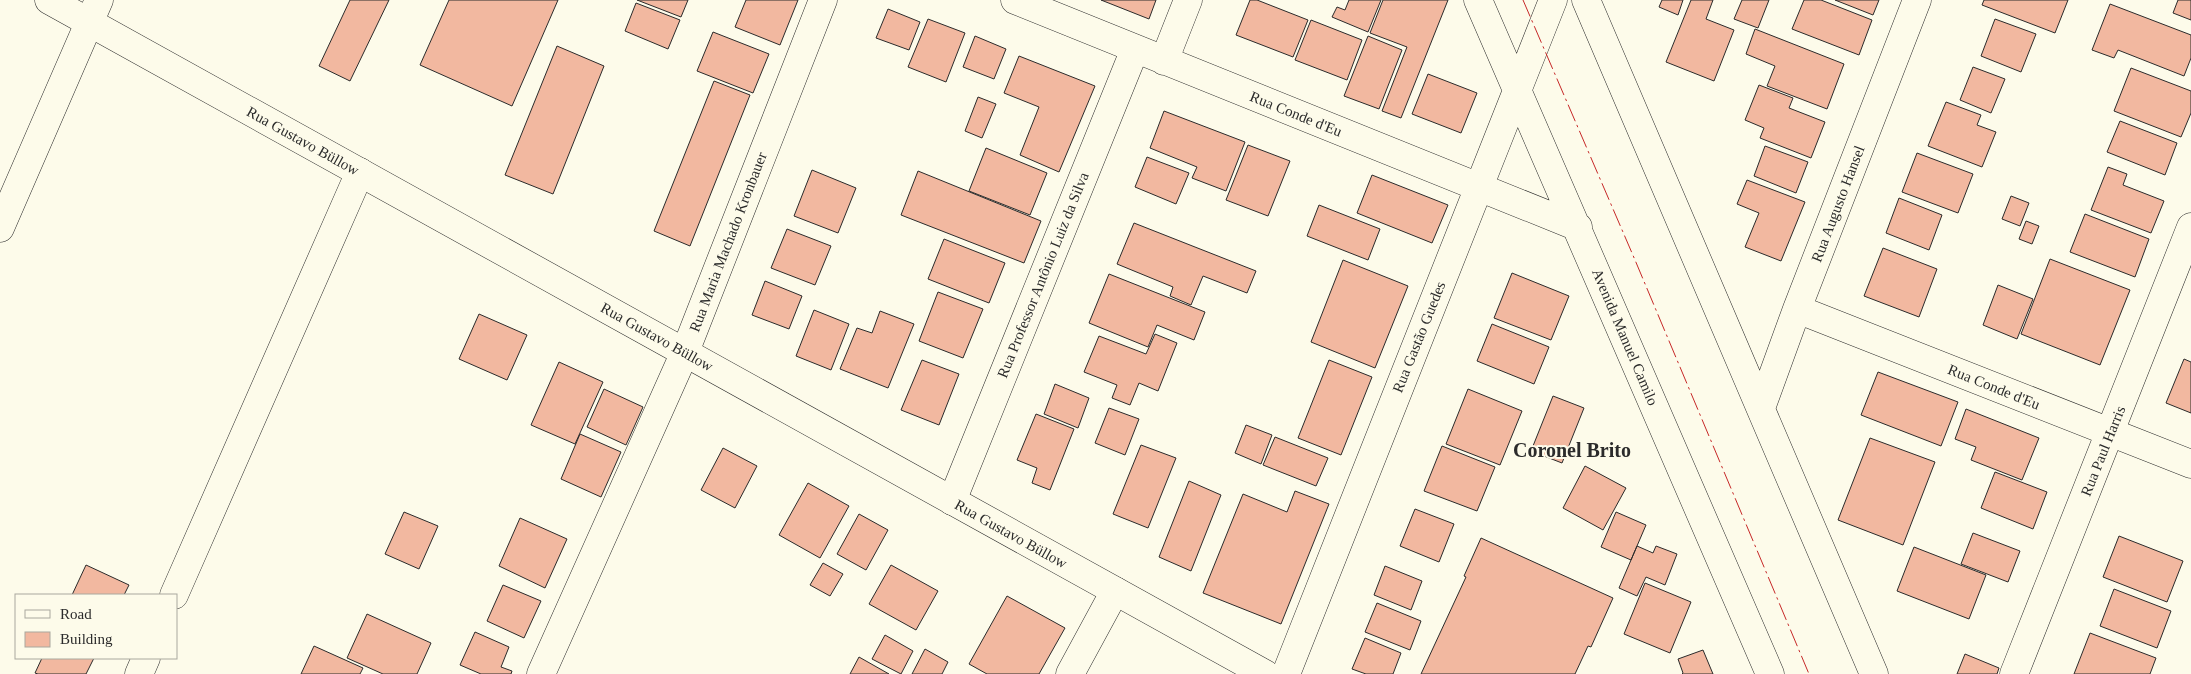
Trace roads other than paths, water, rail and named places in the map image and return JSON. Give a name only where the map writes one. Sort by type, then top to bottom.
[{"type":"street","name":"Rua Gustavo Büllow","points":[[49,0],[94,11],[360,172],[1265,674]]},
{"type":"street","name":"Rua Maria Machado Kronbauer","points":[[541,674],[685,352],[823,0]]},
{"type":"street","name":"Rua Conde d'Eu","points":[[1015,0],[1578,227]]},
{"type":"street","points":[[1164,61],[1188,0]]},
{"type":"street","name":"Avenida Manuel Camilo","points":[[1478,0],[1578,227],[1770,674]]},
{"type":"street","name":"Rua Gastão Guedes","points":[[1286,674],[1553,0]]},
{"type":"street","points":[[1586,0],[1874,674]]},
{"type":"street","name":"Rua Augusto Hansel","points":[[1761,408],[1797,309],[1917,0]]},
{"type":"street","points":[[0,228],[94,11]]},
{"type":"street","name":"Rua Professor Antônio Luiz da Silva","points":[[952,500],[1135,49]]},
{"type":"street","points":[[174,594],[360,172]]},
{"type":"street","name":"Rua Paul Harris","points":[[2014,674],[2191,227]]},
{"type":"street","name":"Rua Conde d'Eu","points":[[1797,309],[2191,464]]},
{"type":"street","points":[[1070,674],[1115,591]]},
{"type":"street","points":[[139,674],[146,659]]},
{"type":"district","name":"Coronel Brito","points":[[1572,450]]}]
